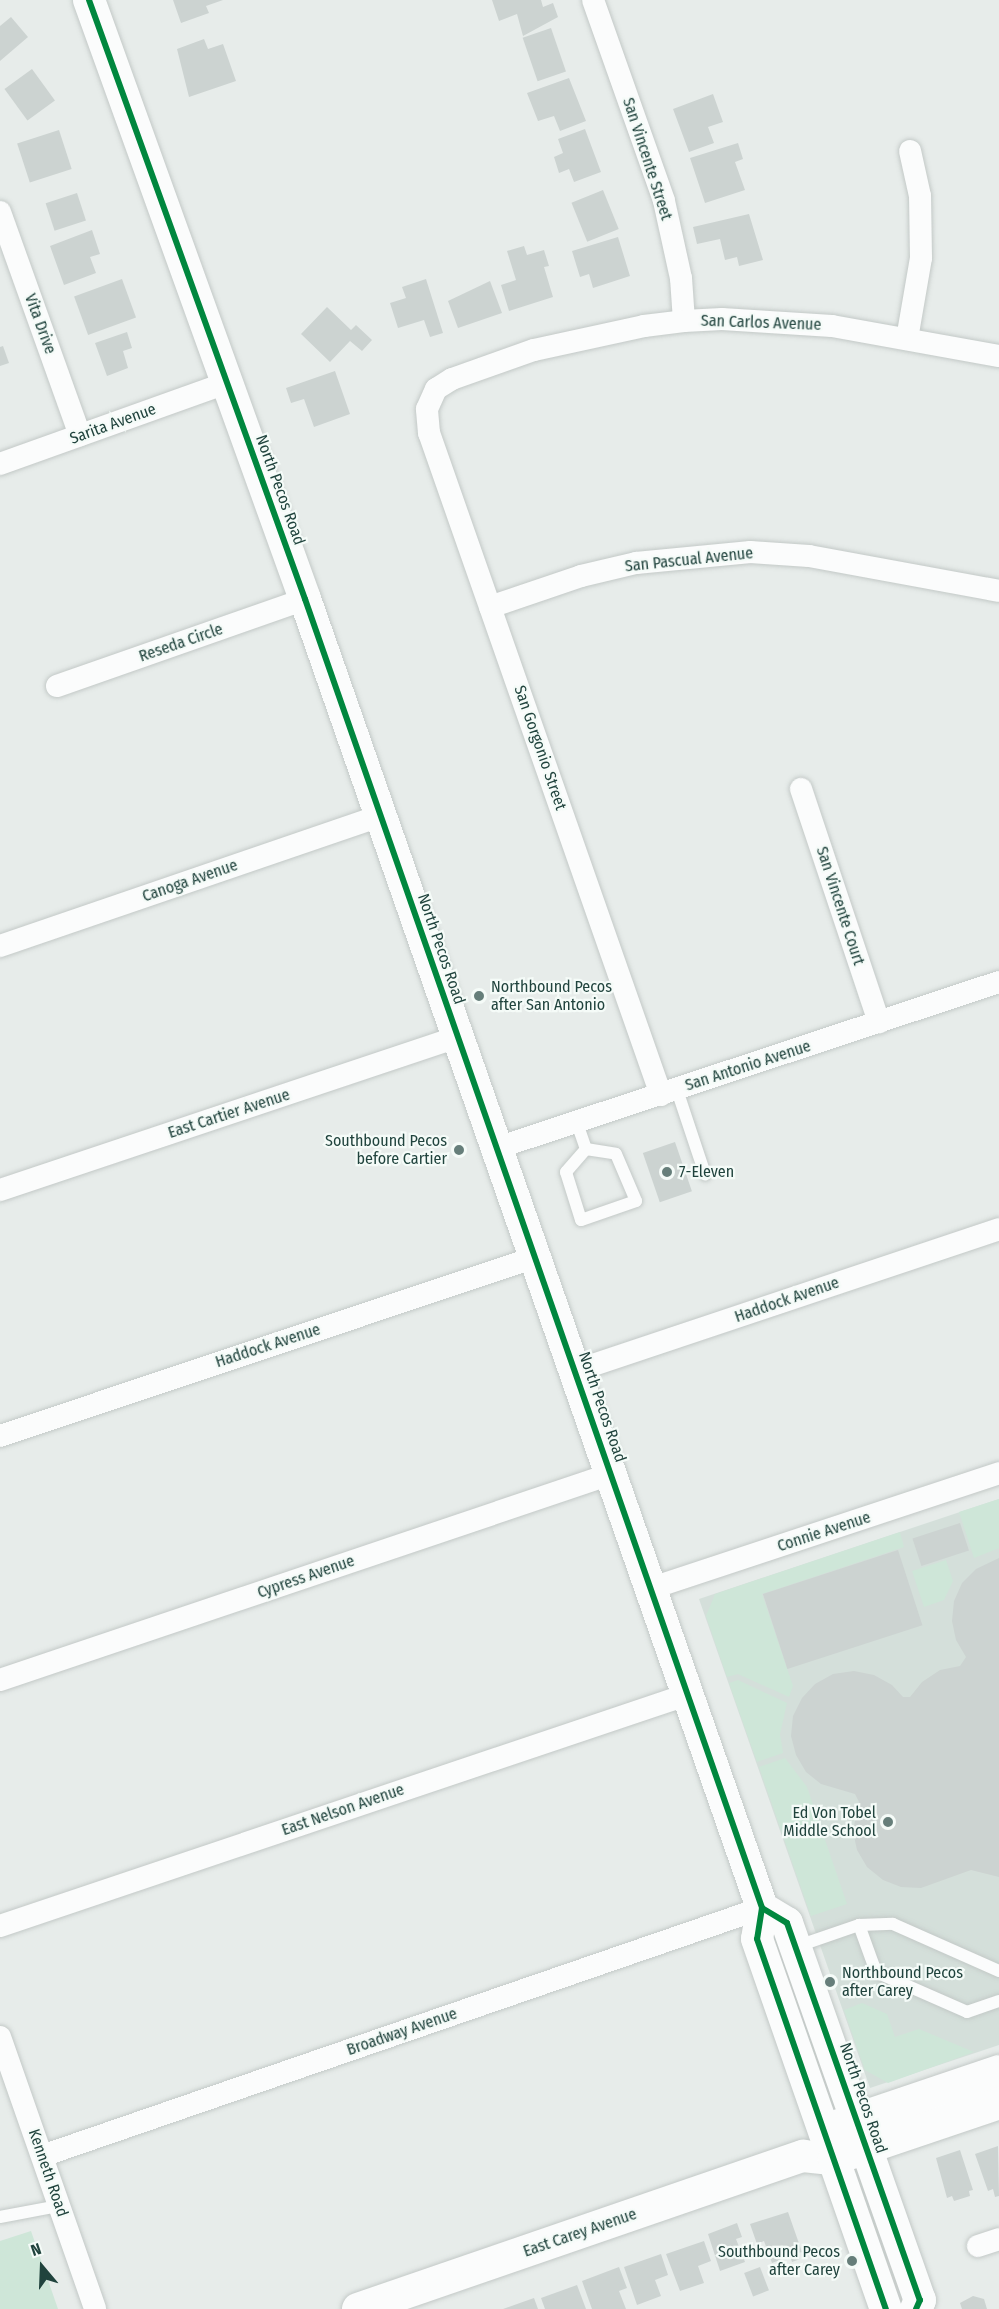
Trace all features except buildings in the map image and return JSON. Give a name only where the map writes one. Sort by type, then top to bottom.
[{"type":"main road","name":"North Pecos Road","points":[[89,0],[305,599],[762,1908],[757,1939],[886,2309]]},
{"type":"main road","name":"North Pecos Road","points":[[762,1908],[787,1923],[920,2300],[916,2309]]},
{"type":"main road","name":"East Carey Avenue","points":[[358,2309],[803,2156],[861,2134],[999,2071]]},
{"type":"main road","name":"East Carey Avenue","points":[[861,2134],[999,2103]]},
{"type":"street","name":"San Vincente Street","points":[[599,2],[663,201],[681,278],[684,321]]},
{"type":"street","points":[[907,339],[921,258],[920,196],[909,151]]},
{"type":"street","name":"Vita Drive","points":[[0,212],[80,435]]},
{"type":"street","name":"San Carlos Avenue","points":[[430,400],[436,389],[452,379],[534,350],[644,326],[684,321],[722,319],[832,326],[999,356]]},
{"type":"street","name":"Sarita Avenue","points":[[0,464],[226,383]]},
{"type":"street","name":"San Gorgonio Street","points":[[430,400],[426,409],[429,434],[490,607],[669,1092]]},
{"type":"street","name":"San Pascual Avenue","points":[[490,607],[581,576],[636,563],[750,552],[809,556],[999,591]]},
{"type":"street","name":"Reseda Circle","points":[[57,686],[305,599]]},
{"type":"street","name":"San Vincente Court","points":[[801,789],[879,1022]]},
{"type":"street","name":"Canoga Avenue","points":[[0,946],[380,816]]},
{"type":"street","name":"San Antonio Avenue","points":[[497,1148],[999,982]]},
{"type":"street","name":"East Cartier Avenue","points":[[0,1190],[457,1037]]},
{"type":"street","name":"Haddock Avenue","points":[[575,1371],[999,1229]]},
{"type":"street","name":"Haddock Avenue","points":[[0,1436],[536,1257]]},
{"type":"street","name":"Connie Avenue","points":[[649,1589],[999,1473]]},
{"type":"street","name":"Cypress Avenue","points":[[0,1680],[611,1474]]},
{"type":"street","name":"East Nelson Avenue","points":[[0,1926],[686,1695]]},
{"type":"street","name":"Broadway Avenue","points":[[42,2156],[762,1908]]},
{"type":"street","name":"Kenneth Road","points":[[0,2037],[95,2309]]},
{"type":"lane","points":[[669,1092],[705,1174]]},
{"type":"lane","points":[[578,1123],[586,1149]]},
{"type":"lane","points":[[586,1149],[616,1154],[636,1201],[581,1220],[566,1172],[586,1149]]},
{"type":"lane","points":[[795,1947],[859,1925],[893,1924],[999,1971]]},
{"type":"lane","points":[[859,1925],[876,1972],[967,2012],[999,2001]]},
{"type":"lane","points":[[0,2217],[59,2206]]},
{"type":"shaded area","name":"Ed Von Tobel Middle School","points":[[999,1499],[999,2045],[870,2088],[699,1599]]},
{"type":"green space","points":[[999,1499],[999,1548],[974,1558],[959,1512]]},
{"type":"green space","points":[[900,1532],[904,1547],[762,1594],[793,1686],[789,1697],[738,1674],[727,1677],[706,1616],[715,1594]]},
{"type":"green space","points":[[946,1560],[953,1581],[944,1600],[924,1607],[912,1571]]},
{"type":"green space","points":[[738,1680],[787,1703],[780,1734],[783,1753],[757,1762],[729,1683]]},
{"type":"green space","points":[[785,1758],[807,1787],[847,1904],[811,1916],[759,1767]]},
{"type":"green space","points":[[862,2003],[887,2014],[895,2037],[919,2029],[974,2052],[888,2083],[865,2070],[844,2010]]},
{"type":"green space","points":[[31,2231],[58,2309],[0,2309],[0,2241]]},
{"type":"cycle path","points":[[89,0],[305,599],[762,1908],[757,1939],[886,2309]]},
{"type":"cycle path","points":[[762,1908],[787,1923],[920,2300],[916,2309]]},
{"type":"place","name":"Northbound Pecos after San Antonio","points":[[479,996]]},
{"type":"place","name":"Southbound Pecos before Cartier","points":[[459,1150]]},
{"type":"place","name":"7-Eleven","points":[[667,1172]]},
{"type":"place","name":"Ed Von Tobel Middle School","points":[[888,1822]]},
{"type":"place","name":"Northbound Pecos after Carey","points":[[830,1982]]},
{"type":"place","name":"Southbound Pecos after Carey","points":[[852,2261]]}]
